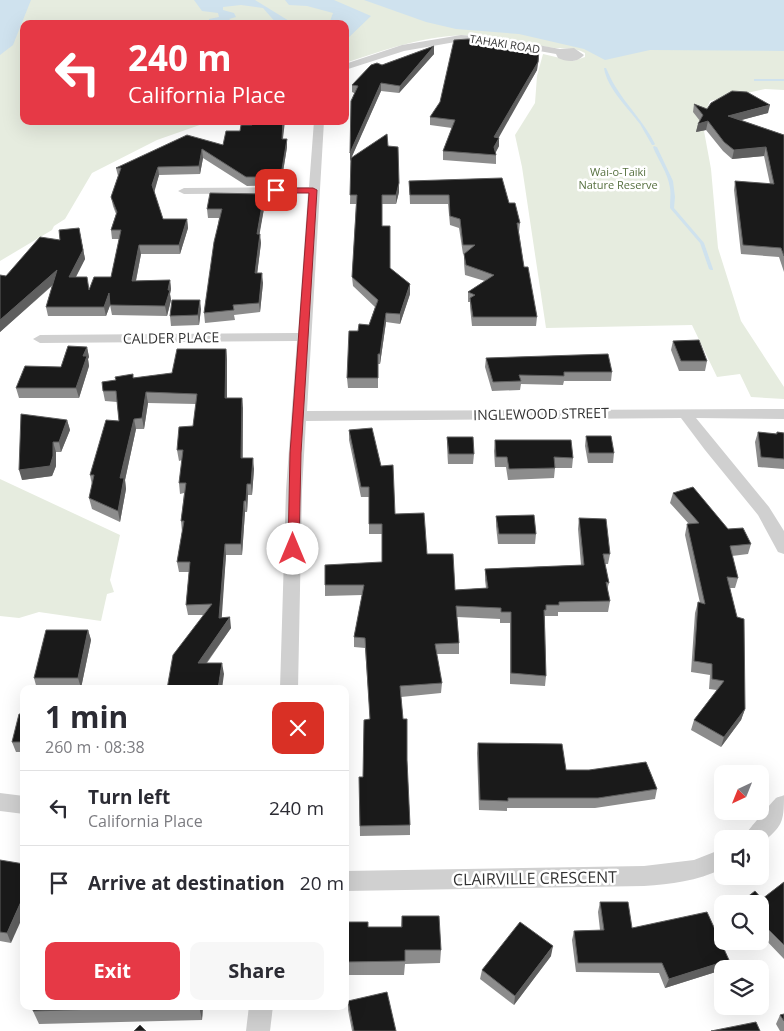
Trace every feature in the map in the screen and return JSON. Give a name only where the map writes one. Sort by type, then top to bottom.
[{"type":"street","name":"TAHAKI ROAD","points":[[349,66],[402,48],[451,39],[483,38],[560,52]]},
{"type":"street","points":[[289,685],[294,490],[318,125]]},
{"type":"street","points":[[184,191],[313,190]]},
{"type":"street","name":"CALDER PLACE","points":[[40,339],[303,337]]},
{"type":"street","points":[[685,413],[704,442],[753,494],[772,523],[784,548]]},
{"type":"street","name":"INGLEWOOD STREET","points":[[298,416],[784,414]]},
{"type":"street","points":[[0,802],[20,804]]},
{"type":"street","points":[[763,830],[784,804]]},
{"type":"street","name":"CLAIRVILLE CRESCENT","points":[[349,881],[644,876],[678,873],[701,868],[714,862]]},
{"type":"street","points":[[258,1031],[261,1010]]},
{"type":"green space","name":"Wai-o-Taiki Nature Reserve","points":[[0,0],[784,0],[784,90],[765,89],[710,101],[702,120],[711,169],[718,248],[741,321],[784,387],[784,399],[751,397],[740,374],[717,377],[692,325],[546,328],[522,167],[515,135],[535,103],[537,76],[543,54],[573,61],[585,57],[585,53],[576,50],[553,48],[502,38],[469,35],[433,38],[415,42],[349,62],[349,20],[20,20],[20,125],[200,125],[157,140],[92,173],[65,219],[54,226],[52,230],[0,261]]},
{"type":"green space","points":[[0,479],[120,535],[110,580],[114,592],[107,594],[101,621],[39,612],[19,618],[0,616]]},
{"type":"water","points":[[0,0],[31,0],[23,20],[20,20],[20,28],[13,45],[0,55]]},
{"type":"water","points":[[194,0],[255,0],[288,20],[274,20],[263,8],[241,5],[223,7],[223,10],[234,13],[236,17],[229,19],[230,20],[209,20],[219,17],[218,13],[202,11]]},
{"type":"water","points":[[285,0],[334,0],[371,16],[349,37],[349,20],[330,20],[333,13],[307,6],[289,5]]},
{"type":"water","points":[[364,0],[784,0],[784,51],[650,50],[605,60],[584,49],[519,34],[456,29],[426,22]]},
{"type":"building","points":[[468,39],[504,42],[502,48],[539,50],[538,62],[494,137],[499,138],[494,147],[496,155],[443,151],[455,120],[430,117],[440,102],[454,40]]},
{"type":"building","points":[[434,46],[400,86],[381,83],[350,153],[351,101],[358,86],[352,85],[371,65],[377,63],[382,65]]},
{"type":"building","points":[[732,91],[747,92],[770,105],[728,116],[784,135],[784,256],[781,248],[743,245],[735,181],[774,184],[766,147],[734,150],[724,142],[708,121],[698,124],[703,115],[694,104],[707,109],[711,103]]},
{"type":"building","points":[[241,125],[283,125],[282,139],[287,139],[282,169],[270,177],[246,177],[202,149],[199,166],[158,167],[152,185],[163,219],[187,219],[179,245],[139,245],[132,281],[170,280],[168,290],[170,290],[165,306],[110,305],[109,293],[104,307],[46,307],[57,270],[0,320],[0,275],[6,276],[40,237],[60,240],[59,230],[79,228],[83,250],[69,277],[87,277],[89,290],[94,277],[111,277],[121,230],[111,230],[117,212],[111,197],[121,168],[116,168],[187,135],[223,145],[226,131],[240,131]]},
{"type":"building","points":[[387,134],[388,146],[398,147],[399,183],[396,195],[382,195],[382,226],[390,226],[390,268],[410,284],[400,314],[386,313],[380,354],[378,354],[378,378],[347,378],[349,331],[358,331],[359,324],[369,325],[378,300],[352,277],[357,195],[350,195],[351,158]]},
{"type":"building","points":[[502,178],[509,203],[515,203],[520,223],[517,223],[524,267],[528,267],[537,317],[473,317],[470,298],[475,295],[468,292],[494,275],[466,265],[464,254],[475,245],[463,245],[460,219],[450,216],[449,195],[410,195],[409,181]]},
{"type":"building","points":[[210,193],[264,194],[257,234],[260,234],[255,273],[262,273],[259,303],[233,305],[234,310],[204,313],[214,242],[222,209],[207,209]]},
{"type":"building","points":[[172,300],[200,300],[198,315],[170,316]]},
{"type":"building","points":[[699,340],[707,361],[681,361],[673,341]]},
{"type":"building","points":[[68,346],[87,347],[83,356],[87,356],[76,388],[16,388],[25,366],[61,367]]},
{"type":"building","points":[[177,349],[226,349],[225,398],[242,398],[241,458],[253,458],[251,484],[247,484],[246,501],[244,501],[241,544],[225,544],[219,618],[230,617],[198,663],[222,663],[219,685],[168,685],[173,655],[212,604],[186,605],[190,562],[177,562],[184,521],[181,521],[186,483],[179,483],[183,450],[177,450],[179,427],[193,426],[197,394],[146,392],[142,418],[134,419],[120,478],[124,478],[118,511],[89,498],[94,475],[90,475],[106,420],[119,421],[116,391],[103,391],[102,382],[116,380],[115,377],[133,374],[133,378],[172,373]]},
{"type":"building","points":[[608,354],[612,372],[564,372],[564,376],[519,375],[521,381],[493,382],[486,358]]},
{"type":"building","points":[[21,414],[67,420],[59,442],[53,442],[53,456],[50,466],[19,470]]},
{"type":"building","points":[[372,428],[381,466],[393,465],[395,514],[424,513],[427,554],[453,554],[455,590],[488,588],[485,569],[584,565],[579,518],[606,519],[610,554],[603,554],[609,583],[606,582],[610,601],[559,602],[559,605],[546,605],[546,610],[544,610],[546,676],[511,673],[511,612],[501,612],[501,608],[456,606],[459,643],[435,644],[442,683],[400,686],[403,719],[407,719],[410,825],[360,826],[359,777],[363,777],[364,720],[370,719],[365,638],[354,637],[364,585],[325,585],[325,565],[382,562],[382,524],[369,524],[369,487],[361,487],[349,430]]},
{"type":"building","points":[[758,432],[784,433],[784,459],[761,457]]},
{"type":"building","points":[[586,436],[611,436],[614,453],[589,453]]},
{"type":"building","points":[[447,437],[473,437],[474,454],[449,454]]},
{"type":"building","points":[[495,440],[571,440],[573,458],[554,457],[555,468],[509,469],[507,457],[496,457]]},
{"type":"building","points":[[693,487],[728,529],[743,528],[751,544],[730,546],[738,578],[727,577],[737,617],[744,619],[745,709],[724,737],[694,720],[724,681],[712,679],[712,664],[694,661],[698,602],[705,604],[687,524],[699,523],[673,493]]},
{"type":"building","points":[[534,515],[536,534],[499,534],[496,516]]},
{"type":"building","points":[[46,630],[88,630],[78,678],[34,678]]},
{"type":"building","points":[[19,714],[20,714],[20,742],[12,742]]},
{"type":"building","points":[[478,743],[562,744],[566,770],[589,770],[646,762],[657,789],[598,798],[508,798],[508,801],[480,800]]},
{"type":"building","points":[[0,860],[20,863],[20,904],[7,933],[0,932]]},
{"type":"building","points":[[784,882],[784,945],[769,930],[769,895],[767,895]]},
{"type":"building","points":[[755,891],[758,895],[750,895]]},
{"type":"building","points":[[600,902],[628,902],[632,928],[707,912],[714,927],[714,950],[724,950],[729,960],[714,960],[714,965],[669,979],[662,963],[578,963],[574,931],[604,930]]},
{"type":"building","points":[[402,916],[439,916],[441,950],[405,950],[405,961],[349,962],[349,922],[368,922],[368,927],[402,927]]},
{"type":"building","points":[[520,922],[553,946],[515,996],[482,970]]},
{"type":"building","points":[[387,992],[396,1031],[354,1031],[349,1001]]},
{"type":"building","points":[[33,1010],[66,1010],[33,1011]]},
{"type":"building","points":[[756,1022],[760,1031],[711,1031]]},
{"type":"building","points":[[140,1025],[146,1031],[134,1031]]},
{"type":"waterway","points":[[605,69],[614,87],[642,124],[653,144]]},
{"type":"waterway","points":[[755,80],[784,80]]},
{"type":"waterway","points":[[655,147],[671,181],[672,208],[702,243],[711,269]]},
{"type":"route","points":[[276,190],[313,190],[296,453],[293,549]]}]
